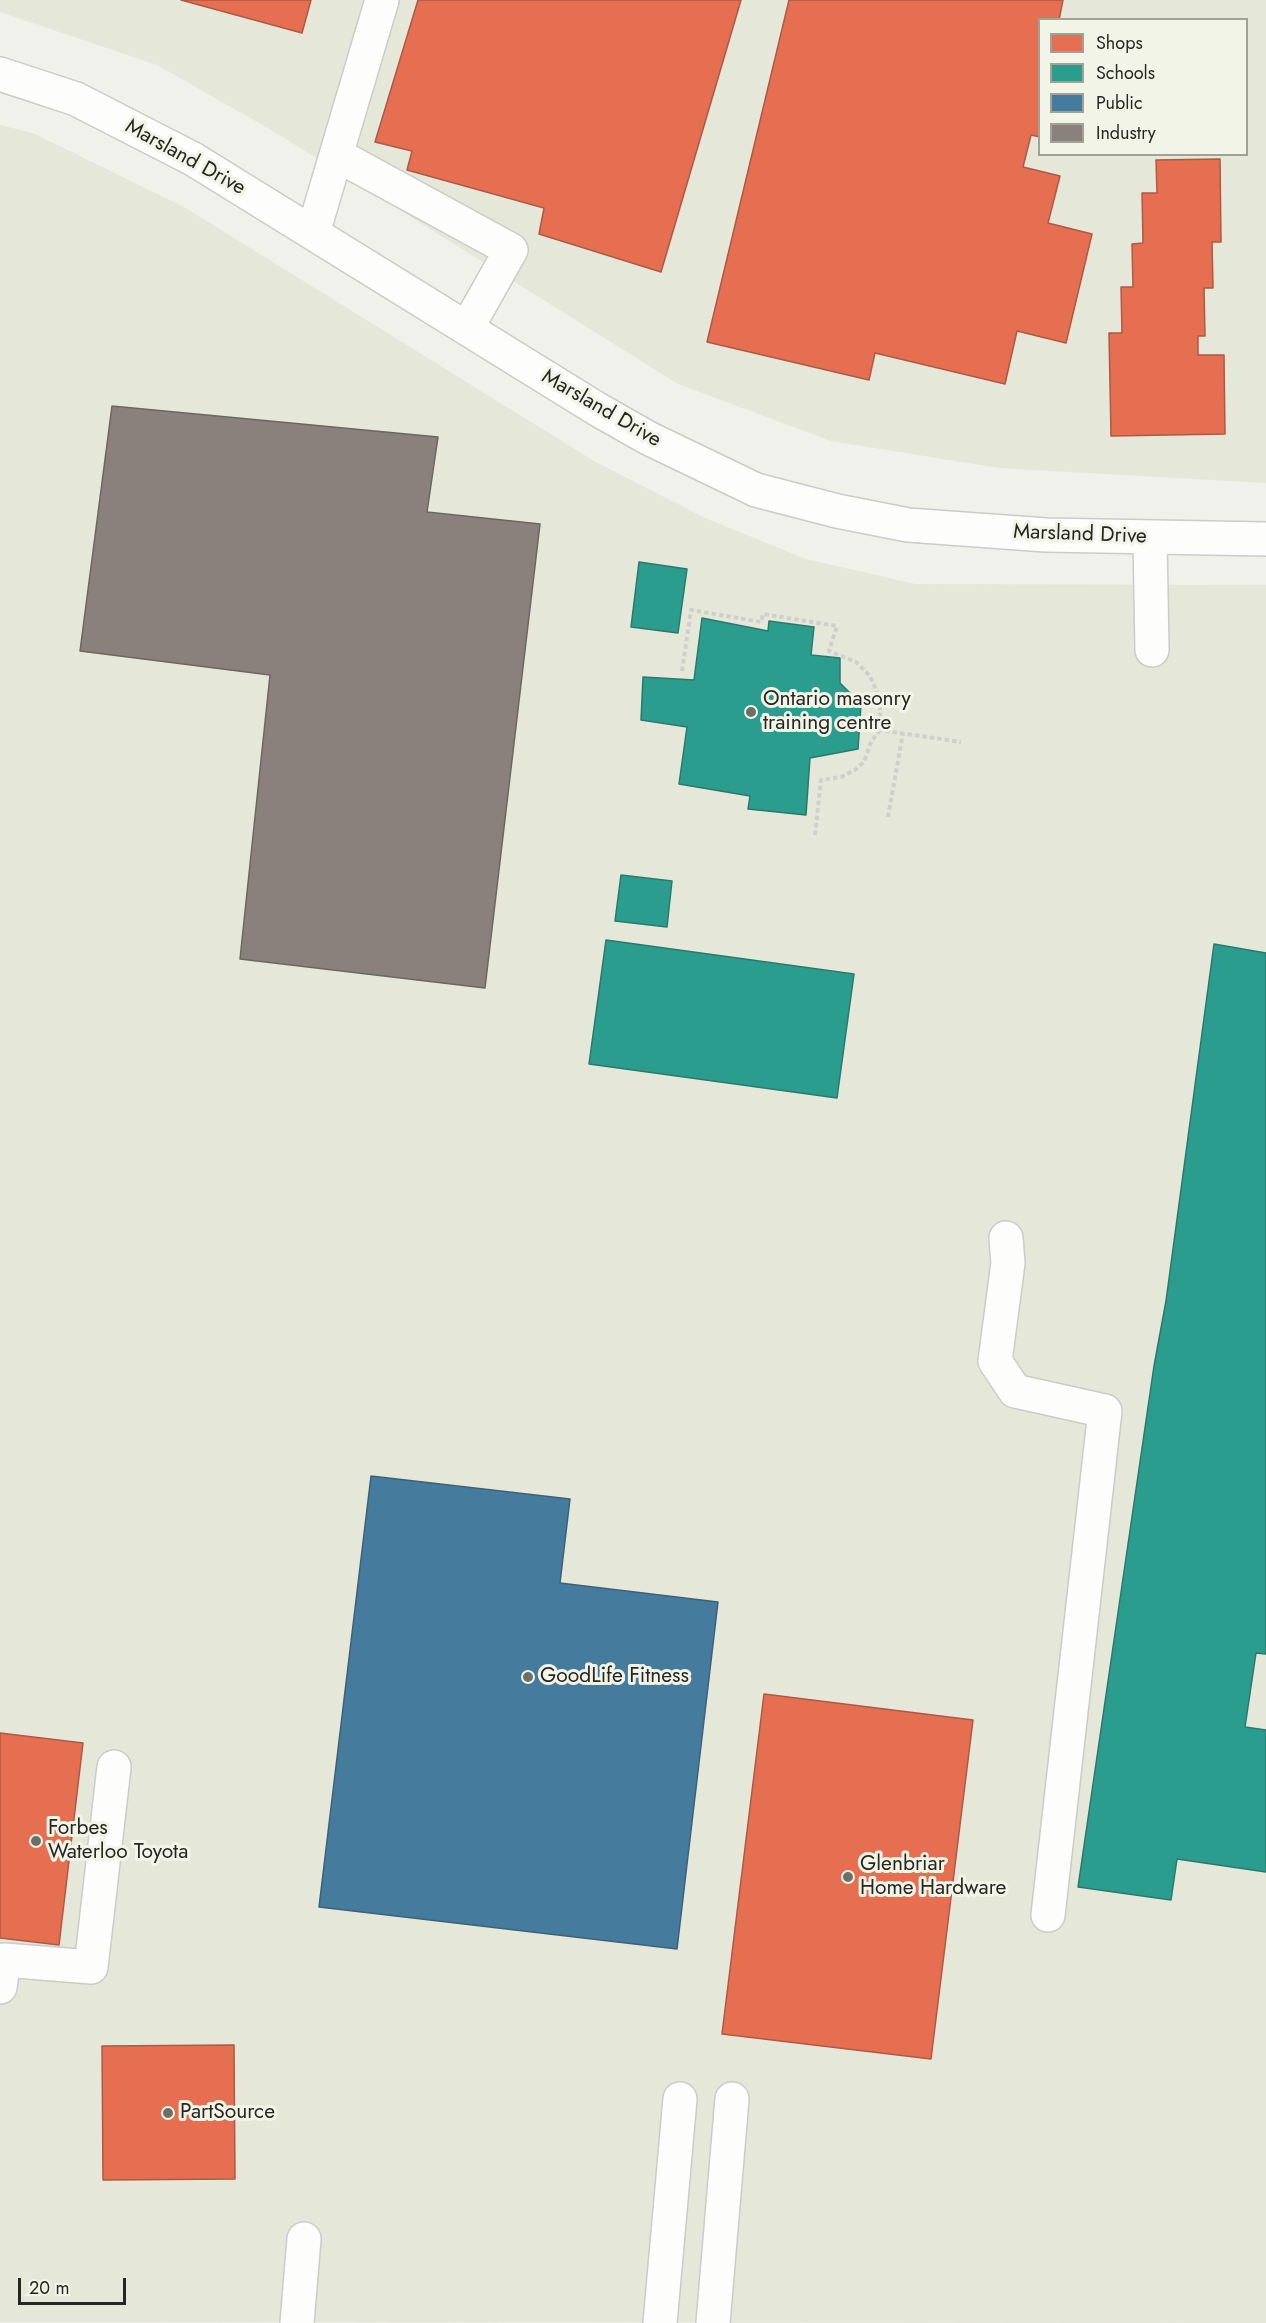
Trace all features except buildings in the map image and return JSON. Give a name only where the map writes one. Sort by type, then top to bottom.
[{"type":"street","points":[[314,233],[382,0]]},
{"type":"street","name":"Marsland Drive","points":[[0,74],[76,99],[193,159],[648,438],[756,490],[837,512],[908,525],[1046,535],[1266,539]]},
{"type":"street","points":[[337,155],[511,250],[467,328]]},
{"type":"street","points":[[1150,538],[1152,650]]},
{"type":"street","points":[[1006,1238],[1008,1263],[995,1361],[1015,1391],[1105,1411],[1048,1915]]},
{"type":"street","points":[[0,1987],[4,1960],[91,1967],[114,1767]]},
{"type":"street","points":[[660,2323],[680,2099]]},
{"type":"street","points":[[713,2323],[732,2099]]},
{"type":"street","points":[[297,2323],[304,2239]]},
{"type":"path","points":[[682,671],[691,610],[760,622],[763,614],[837,626],[829,651],[856,662],[870,676],[880,699],[880,730],[871,742],[864,762],[855,770],[841,777],[821,780],[815,834]]},
{"type":"path","points":[[880,730],[961,742]]},
{"type":"path","points":[[888,817],[903,733]]},
{"type":"shaded area","points":[[0,0],[1266,0],[1266,483],[999,468],[831,441],[678,384],[273,131],[157,65],[0,12]]},
{"type":"shaded area","points":[[0,125],[33,133],[184,207],[594,461],[705,518],[806,559],[915,584],[1266,585],[1266,2323],[0,2322]]},
{"type":"place","name":"Ontario masonry training centre","points":[[751,712]]},
{"type":"place","name":"GoodLife Fitness","points":[[528,1677]]},
{"type":"place","name":"Forbes Waterloo Toyota","points":[[36,1841]]},
{"type":"place","name":"Glenbriar Home Hardware","points":[[848,1877]]},
{"type":"place","name":"PartSource","points":[[168,2113]]}]
